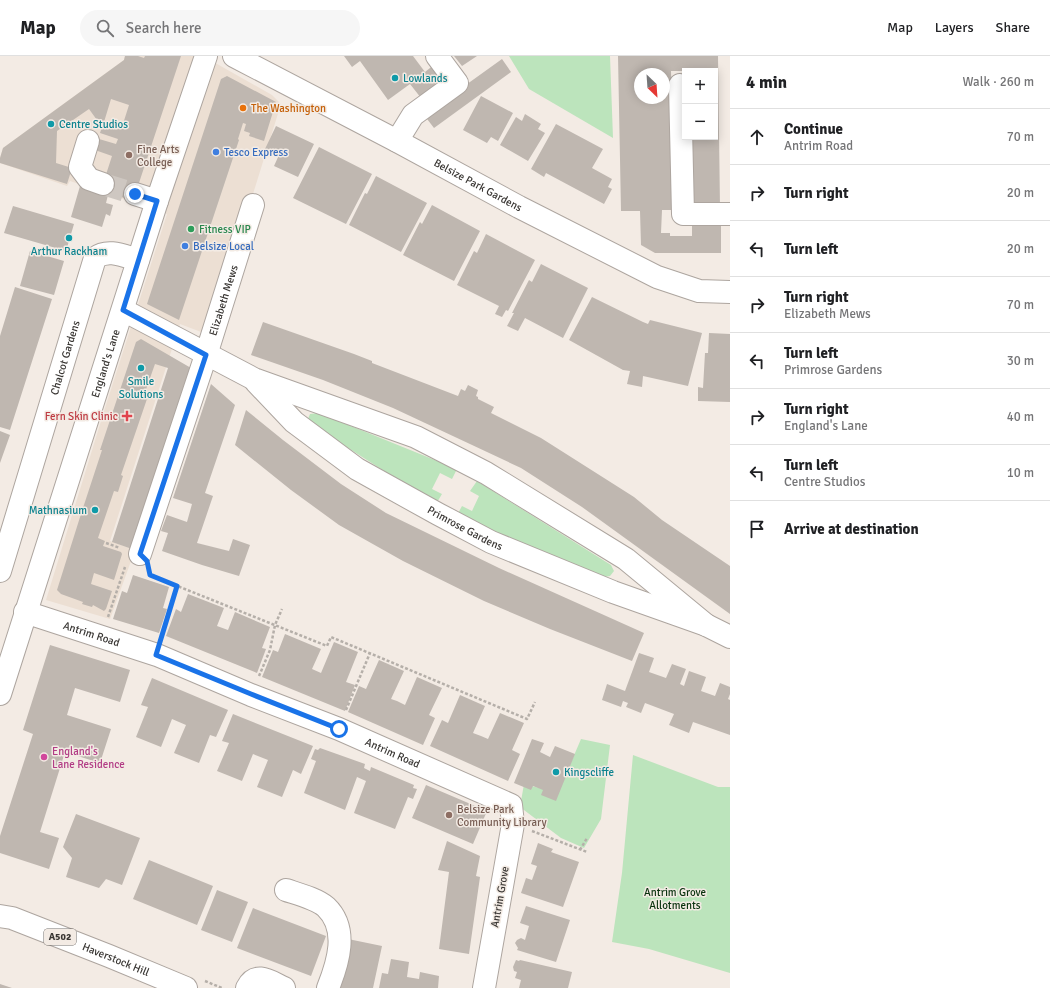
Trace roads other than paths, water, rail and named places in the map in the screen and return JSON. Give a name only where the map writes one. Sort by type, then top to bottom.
[{"type":"street","name":"England's Lane","points":[[0,694],[6,651],[26,612],[157,201],[206,56]]},
{"type":"street","name":"Belsize Park Gardens","points":[[236,56],[519,207],[657,277],[699,291],[730,292]]},
{"type":"street","points":[[397,141],[413,115],[457,82],[437,56]]},
{"type":"street","points":[[680,85],[683,214],[730,214]]},
{"type":"street","points":[[88,141],[80,167],[89,179],[103,184]]},
{"type":"street","points":[[135,194],[157,201]]},
{"type":"street","name":"Elizabeth Mews","points":[[130,557],[206,355],[253,205]]},
{"type":"street","name":"Chalcot Gardens","points":[[0,571],[95,258],[101,253],[108,252],[138,260]]},
{"type":"street","name":"Primrose Gardens","points":[[123,310],[254,380],[416,437],[486,473],[626,559],[706,625]]},
{"type":"street","name":"Primrose Gardens","points":[[254,380],[294,422],[357,469],[438,514],[492,542],[613,592],[706,625],[730,637]]},
{"type":"street","name":"Antrim Road","points":[[26,612],[156,655],[339,729],[512,815]]},
{"type":"street","name":"Antrim Grove","points":[[484,988],[512,815]]},
{"type":"street","points":[[286,890],[326,907],[337,923],[340,940],[340,954],[336,970],[328,988]]},
{"type":"street","name":"Haverstock Hill","points":[[0,916],[12,918],[109,956],[155,982],[186,988]]},
{"type":"street","points":[[247,988],[251,981],[256,978],[263,978],[284,988]]},
{"type":"tunnel","points":[[103,184],[135,194]]},
{"type":"place","name":"Lowlands","points":[[395,78]]},
{"type":"place","name":"The Washington","points":[[243,108]]},
{"type":"place","name":"Centre Studios","points":[[51,124]]},
{"type":"place","name":"Tesco Express","points":[[216,152]]},
{"type":"place","name":"Fine Arts College","points":[[129,155]]},
{"type":"place","name":"Fitness VIP","points":[[191,229]]},
{"type":"place","name":"Arthur Rackham","points":[[69,238]]},
{"type":"place","name":"Belsize Local","points":[[185,246]]},
{"type":"place","name":"Smile Solutions","points":[[141,368]]},
{"type":"place","name":"Fern Skin Clinic","points":[[127,416]]},
{"type":"place","name":"Mathnasium","points":[[95,510]]},
{"type":"place","name":"England's Lane Residence","points":[[44,757]]},
{"type":"place","name":"Kingscliffe","points":[[556,772]]},
{"type":"place","name":"Belsize Park Community Library","points":[[449,815]]},
{"type":"park label","name":"Antrim Grove Allotments","points":[[675,898]]}]
